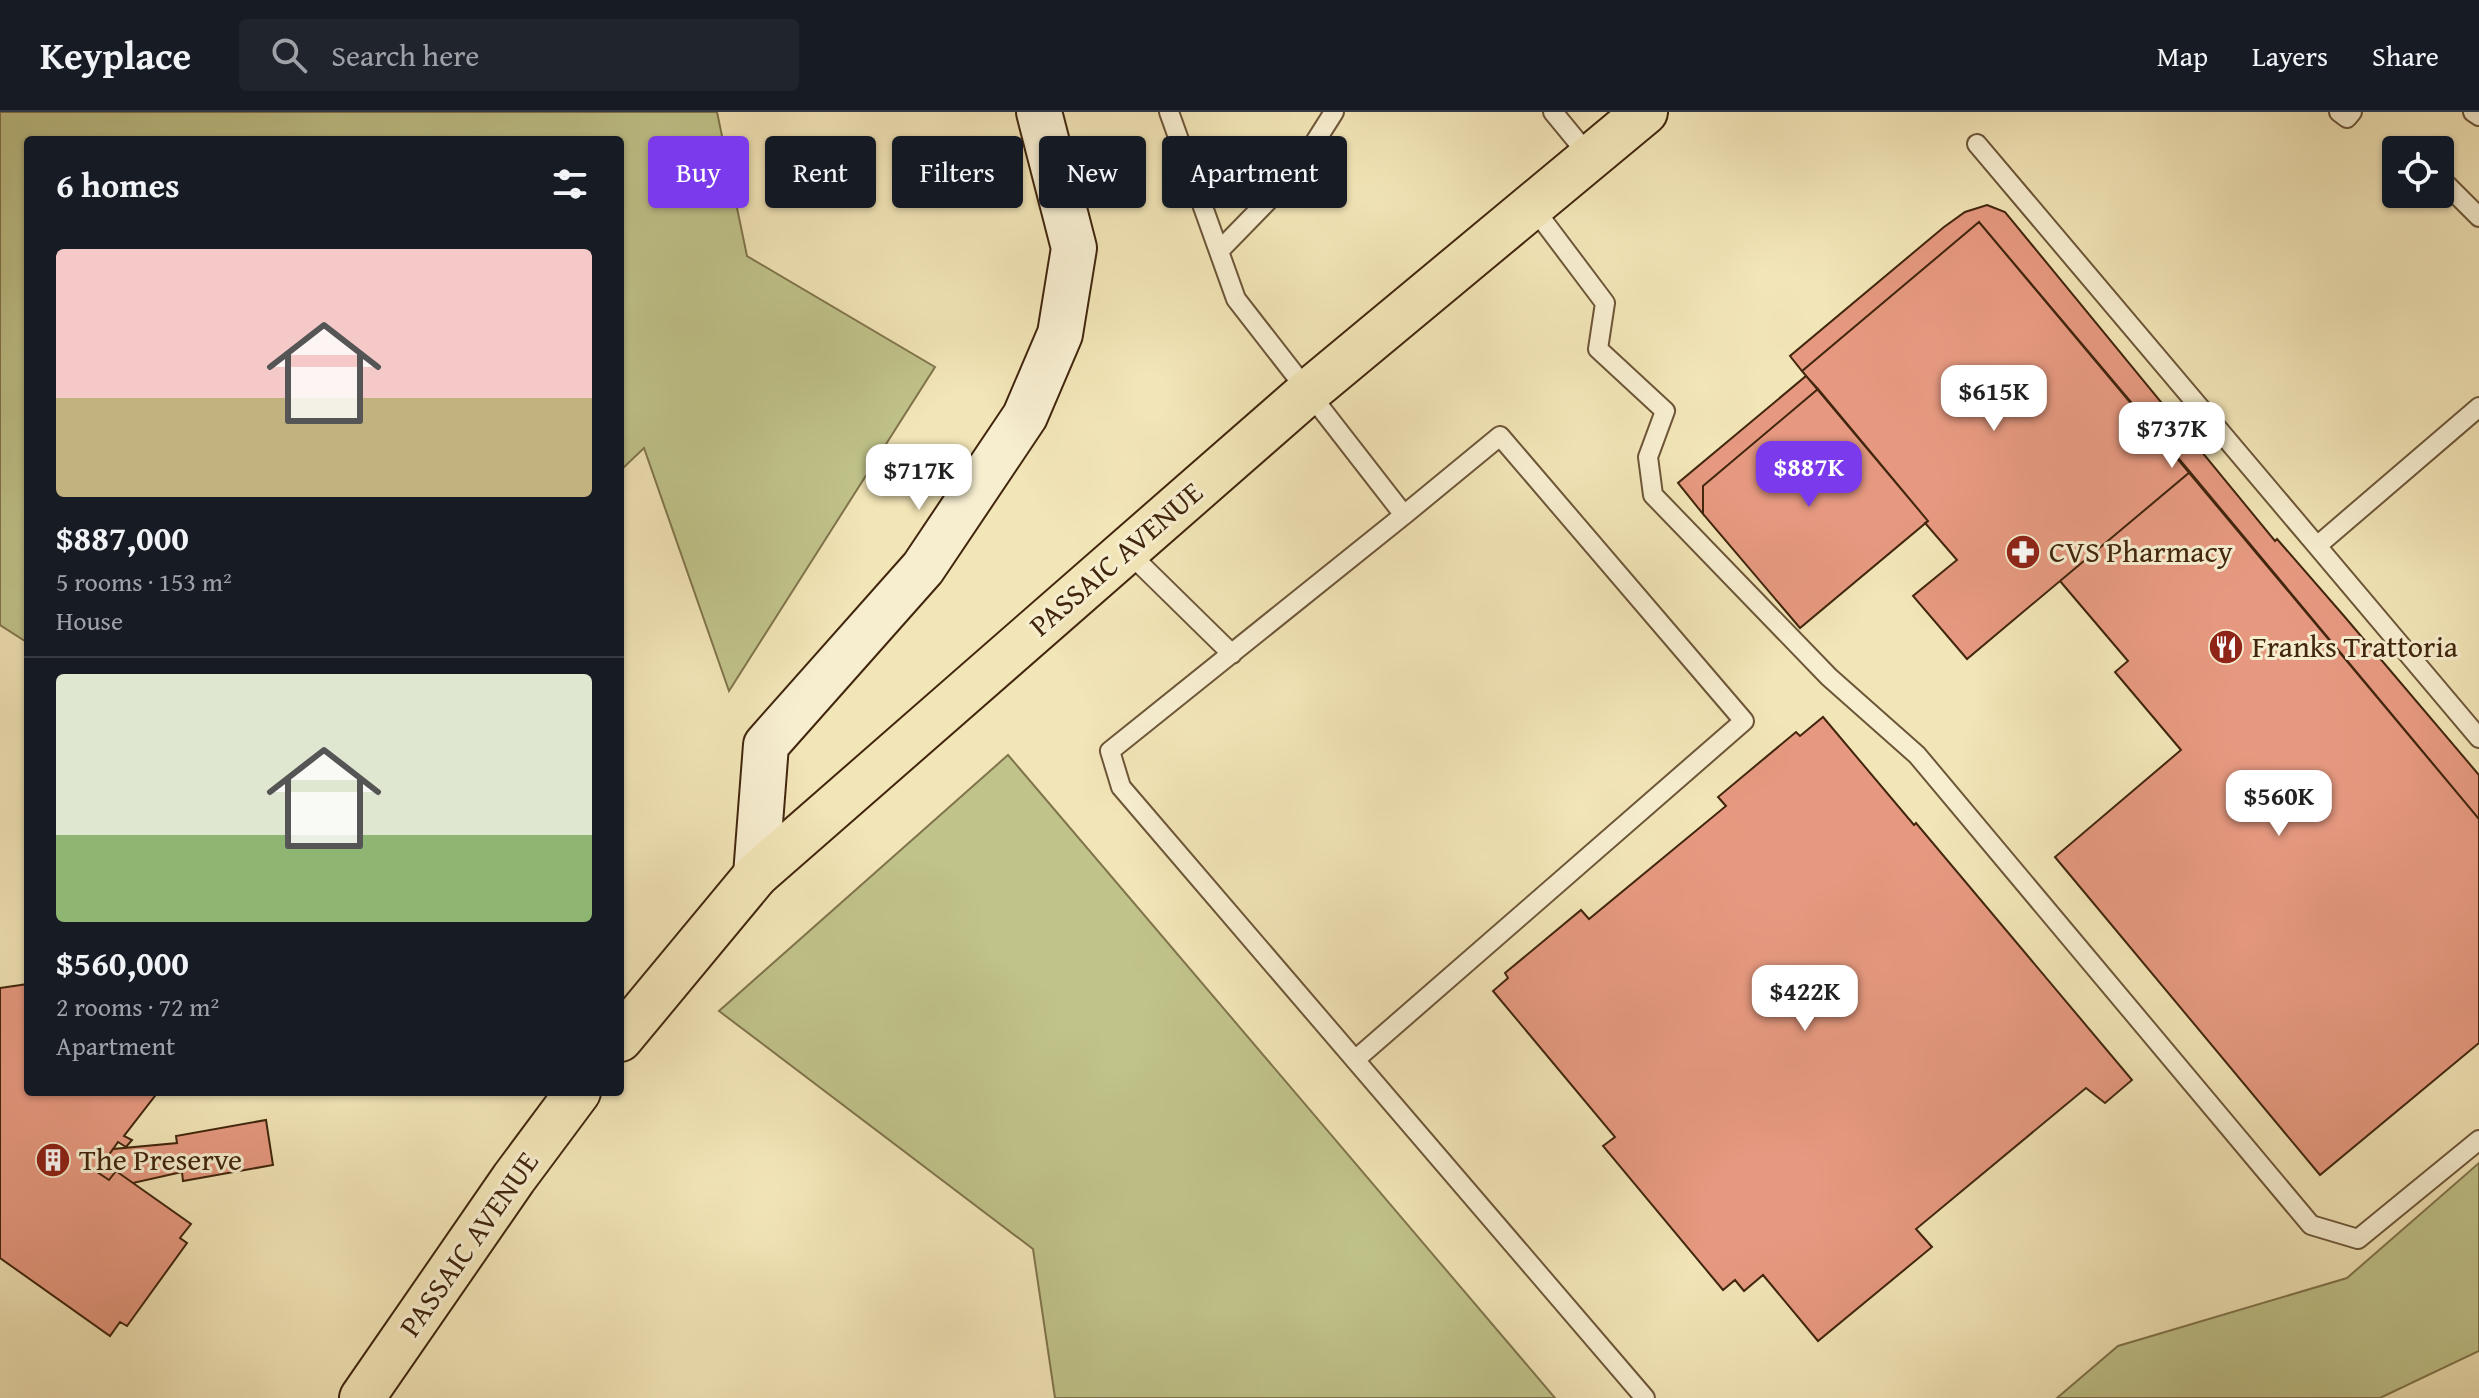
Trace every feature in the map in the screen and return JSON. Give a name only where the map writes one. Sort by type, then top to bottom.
[{"type":"main road","name":"PASSAIC AVENUE","points":[[624,1034],[756,875],[1307,393],[1645,112]]},
{"type":"main road","name":"PASSAIC AVENUE","points":[[362,1398],[514,1178],[575,1096]]},
{"type":"street","points":[[756,875],[766,745],[923,568],[1025,416],[1060,334],[1074,248],[1039,112]]},
{"type":"lane","points":[[1169,112],[1236,299],[1404,515]]},
{"type":"lane","points":[[1219,251],[1296,172],[1334,112]]},
{"type":"lane","points":[[1553,112],[1590,157]]},
{"type":"lane","points":[[2339,112],[2347,118],[2352,112]]},
{"type":"lane","points":[[2473,112],[2479,116]]},
{"type":"lane","points":[[1977,144],[2479,738]]},
{"type":"lane","points":[[2454,192],[2479,217]]},
{"type":"lane","points":[[1532,206],[1605,303],[1598,349],[1665,411],[1648,457],[1653,495],[1829,677],[1917,755],[2311,1225],[2358,1239],[2479,1140]]},
{"type":"lane","points":[[2317,546],[2479,407]]},
{"type":"lane","points":[[1355,1060],[1744,721],[1500,436],[1110,751],[1121,787],[1355,1060],[1645,1398]]},
{"type":"lane","points":[[1126,550],[1232,654]]},
{"type":"green space","points":[[0,112],[717,112],[722,136],[648,136],[648,208],[737,208],[747,256],[935,367],[729,691],[644,448],[624,467],[624,136],[24,136],[24,640],[0,625]]},
{"type":"green space","points":[[1008,755],[1555,1398],[1055,1398],[1033,1249],[719,1011]]},
{"type":"green space","points":[[2479,1163],[2479,1351],[2380,1398],[2057,1398],[2118,1346],[2347,1278]]},
{"type":"building","points":[[1987,205],[2005,212],[2275,541],[2277,539],[2479,775],[2479,819],[1979,222],[1802,371],[1790,356],[1944,227],[1965,212]]},
{"type":"building","name":"CVS Pharmacy","points":[[1979,222],[2190,472],[1967,659],[1913,596],[1957,560],[1802,371]]},
{"type":"building","points":[[1806,376],[1818,389],[1703,486],[1703,514],[1678,483]]},
{"type":"building","points":[[1818,389],[1928,521],[1800,628],[1703,514],[1703,486]]},
{"type":"building","points":[[2190,472],[2479,819],[2479,1043],[2320,1175],[2055,857],[2181,750],[2115,672],[2128,661],[2060,581]]},
{"type":"building","points":[[1823,717],[2132,1080],[2105,1103],[2086,1088],[1916,1229],[1932,1247],[1818,1341],[1763,1275],[1744,1291],[1735,1280],[1723,1290],[1603,1146],[1615,1137],[1493,991],[1508,978],[1505,973],[1581,910],[1589,919],[1726,806],[1718,797],[1796,732],[1800,736]]},
{"type":"building","name":"The Preserve","points":[[24,985],[24,1096],[155,1096],[124,1136],[132,1140],[126,1147],[118,1142],[97,1172],[109,1180],[116,1171],[191,1224],[180,1238],[187,1243],[127,1326],[120,1322],[110,1336],[0,1258],[0,988]]},
{"type":"building","points":[[266,1120],[273,1165],[183,1181],[182,1172],[133,1183],[116,1171],[109,1180],[97,1172],[113,1149],[177,1143],[176,1136]]},
{"type":"place","name":"CVS Pharmacy","points":[[2023,552]]},
{"type":"place","name":"Franks Trattoria","points":[[2226,647]]},
{"type":"place","name":"The Preserve","points":[[53,1160]]}]
